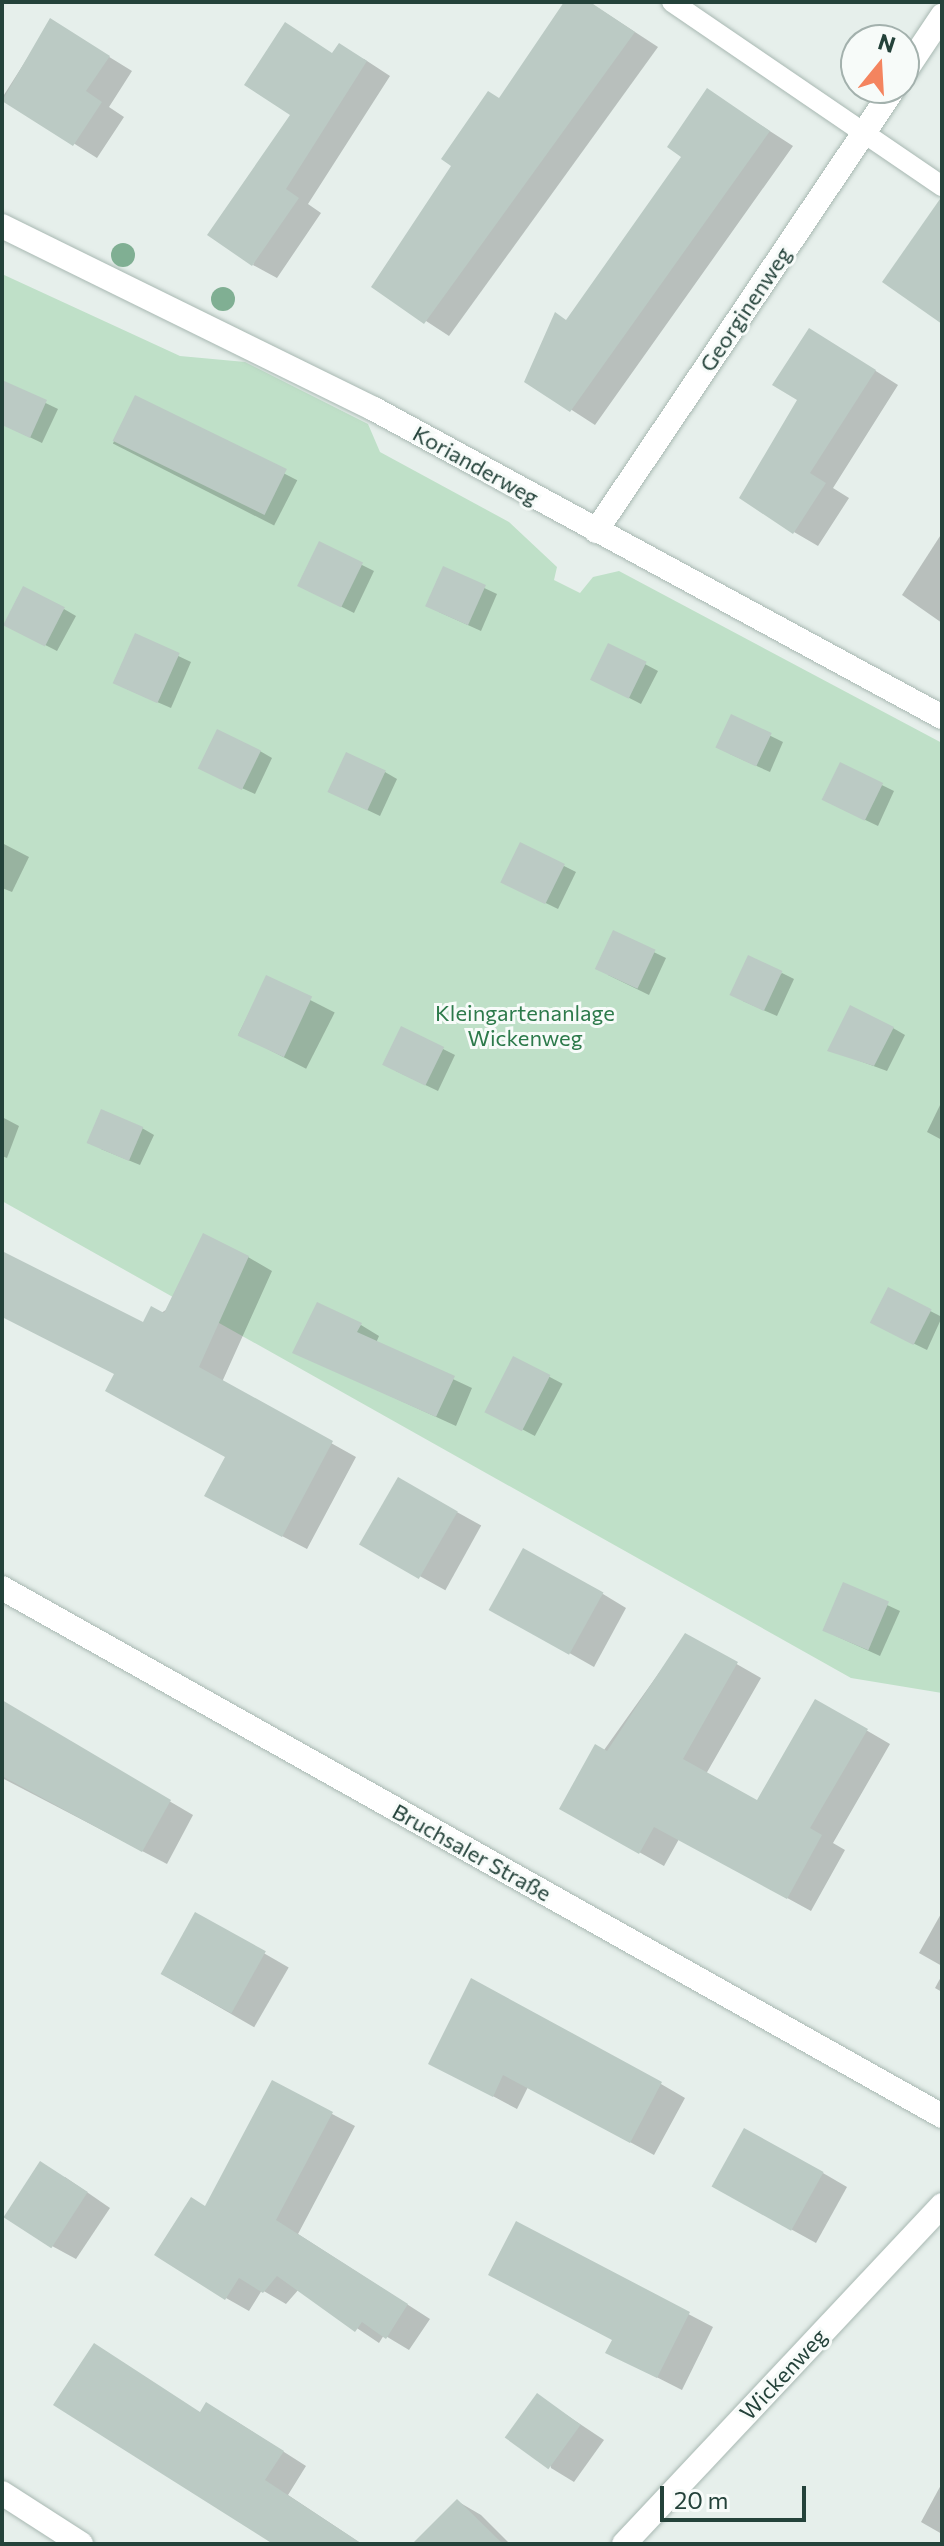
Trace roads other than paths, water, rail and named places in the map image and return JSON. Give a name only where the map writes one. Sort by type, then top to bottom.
[{"type":"street","points":[[920,49],[942,16]]},
{"type":"street","name":"Georginenweg","points":[[596,531],[883,104]]},
{"type":"street","name":"Korianderweg","points":[[2,226],[374,409],[942,717]]},
{"type":"street","name":"Bruchsaler Straße","points":[[2,1588],[942,2116]]},
{"type":"street","name":"Wickenweg","points":[[624,2544],[942,2205]]},
{"type":"street","points":[[2,2493],[81,2544]]},
{"type":"lane","points":[[672,2],[942,186]]},
{"type":"park label","name":"Kleingartenanlage Wickenweg","points":[[525,1024]]}]
